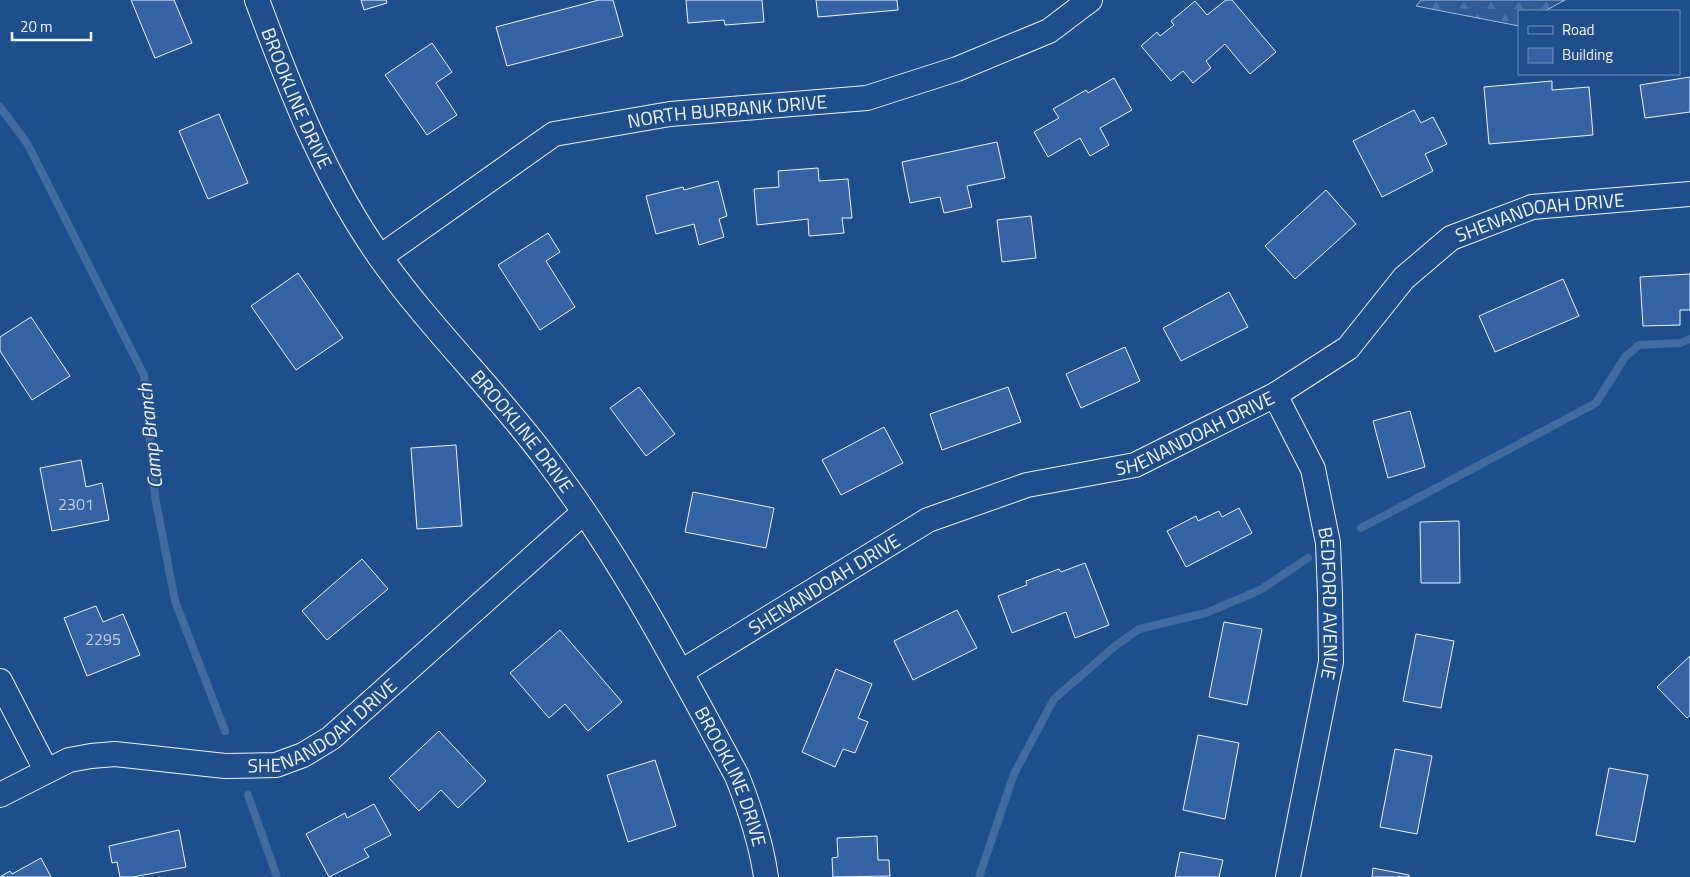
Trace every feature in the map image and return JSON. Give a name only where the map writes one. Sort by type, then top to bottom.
[{"type":"street","name":"BROOKLINE DRIVE","points":[[257,0],[308,131],[344,201],[380,258],[459,356],[527,433],[611,549],[681,672],[737,776],[752,815],[763,853],[766,877]]},
{"type":"street","name":"NORTH BURBANK DRIVE","points":[[380,258],[554,134],[670,114],[866,98],[958,69],[1049,31],[1090,0]]},
{"type":"street","name":"SHENANDOAH DRIVE","points":[[681,672],[928,520],[1027,485],[1134,465],[1275,396],[1348,348],[1404,278],[1451,238],[1532,207],[1690,194]]},
{"type":"street","name":"BEDFORD AVENUE","points":[[1275,396],[1313,469],[1328,543],[1332,662],[1288,877]]},
{"type":"street","name":"SHENANDOAH DRIVE","points":[[0,795],[69,760],[115,754],[226,766],[276,764],[303,755],[331,738],[584,512]]},
{"type":"street","points":[[0,681],[46,770]]},
{"type":"green space","points":[[1421,0],[1565,0],[1547,10],[1518,10],[1518,26],[1416,6]]},
{"type":"building","points":[[131,0],[174,0],[192,43],[155,58]]},
{"type":"building","points":[[361,0],[386,0],[387,3],[364,10]]},
{"type":"building","points":[[599,0],[613,0],[623,36],[507,66],[496,27]]},
{"type":"building","points":[[686,0],[762,0],[764,22],[725,25],[724,20],[688,23]]},
{"type":"building","points":[[816,0],[897,0],[898,10],[818,17]]},
{"type":"building","points":[[1226,0],[1232,0],[1276,52],[1250,74],[1225,44],[1206,61],[1211,68],[1193,83],[1183,71],[1171,81],[1141,46],[1157,32],[1160,36],[1174,25],[1171,21],[1195,1],[1207,15]]},
{"type":"building","points":[[432,43],[452,72],[436,83],[457,115],[427,135],[385,75]]},
{"type":"building","points":[[1690,77],[1690,112],[1645,118],[1640,85]]},
{"type":"building","points":[[1114,78],[1132,110],[1100,128],[1109,145],[1090,156],[1080,138],[1048,157],[1034,132],[1059,118],[1053,109],[1086,90],[1088,93]]},
{"type":"building","points":[[1552,81],[1552,90],[1589,87],[1593,135],[1489,144],[1484,87]]},
{"type":"building","points":[[1414,110],[1421,123],[1433,117],[1447,144],[1425,154],[1433,171],[1382,197],[1353,141]]},
{"type":"building","points":[[219,114],[248,183],[208,199],[179,131]]},
{"type":"building","points":[[997,142],[1005,178],[967,186],[972,207],[944,213],[940,197],[910,203],[902,162]]},
{"type":"building","points":[[818,168],[819,181],[848,179],[852,218],[842,218],[844,233],[809,236],[808,219],[757,225],[754,189],[779,187],[778,171]]},
{"type":"building","points":[[718,181],[727,216],[719,219],[724,237],[699,245],[694,224],[656,234],[646,196],[683,187],[684,190]]},
{"type":"building","points":[[1326,190],[1356,224],[1295,279],[1265,246]]},
{"type":"building","points":[[1031,216],[1036,258],[1002,262],[997,220]]},
{"type":"building","points":[[548,233],[560,252],[546,261],[575,307],[540,330],[498,265]]},
{"type":"building","points":[[298,273],[343,338],[296,370],[251,306]]},
{"type":"building","points":[[1690,274],[1690,310],[1680,310],[1680,325],[1643,326],[1640,277]]},
{"type":"building","points":[[1563,279],[1579,316],[1495,352],[1479,316]]},
{"type":"building","points":[[1229,292],[1248,327],[1181,361],[1163,328]]},
{"type":"building","points":[[31,317],[70,376],[32,400],[0,351],[0,337]]},
{"type":"building","points":[[1125,347],[1140,381],[1081,408],[1066,374]]},
{"type":"building","points":[[639,387],[675,434],[646,456],[610,408]]},
{"type":"building","points":[[1008,387],[1021,422],[942,450],[930,414]]},
{"type":"building","points":[[1410,411],[1425,467],[1388,478],[1373,421]]},
{"type":"building","points":[[884,427],[903,463],[841,495],[822,460]]},
{"type":"building","points":[[456,445],[462,526],[417,529],[411,448]]},
{"type":"building","points":[[81,460],[86,487],[102,483],[109,520],[52,531],[40,468]]},
{"type":"building","points":[[693,492],[774,508],[766,548],[685,532]]},
{"type":"building","points":[[1239,508],[1252,533],[1186,567],[1167,531],[1196,516],[1198,521],[1219,511],[1222,517]]},
{"type":"building","points":[[1459,521],[1460,583],[1421,583],[1420,522]]},
{"type":"building","points":[[362,559],[388,589],[327,640],[302,611]]},
{"type":"building","points":[[1085,563],[1109,625],[1075,638],[1066,612],[1012,633],[998,596],[1027,585],[1026,581],[1059,569],[1061,572]]},
{"type":"building","points":[[96,606],[103,622],[123,614],[140,655],[87,676],[64,618]]},
{"type":"building","points":[[957,610],[977,648],[913,680],[894,641]]},
{"type":"building","points":[[1224,622],[1262,629],[1247,705],[1209,697]]},
{"type":"building","points":[[560,630],[622,702],[588,731],[565,704],[549,718],[510,673]]},
{"type":"building","points":[[1416,634],[1454,641],[1441,708],[1403,701]]},
{"type":"building","points":[[1690,656],[1690,715],[1687,718],[1657,687]]},
{"type":"building","points":[[836,669],[872,684],[858,718],[868,722],[855,753],[843,749],[835,767],[802,752]]},
{"type":"building","points":[[439,731],[486,781],[458,808],[441,790],[419,811],[389,778]]},
{"type":"building","points":[[1198,735],[1239,743],[1225,819],[1183,810]]},
{"type":"building","points":[[1395,749],[1432,756],[1417,834],[1380,827]]},
{"type":"building","points":[[655,760],[676,826],[628,842],[607,775]]},
{"type":"building","points":[[1609,768],[1648,775],[1635,842],[1596,835]]},
{"type":"building","points":[[374,804],[391,835],[364,849],[369,857],[329,877],[306,834],[345,813],[347,818]]},
{"type":"building","points":[[179,830],[186,867],[133,877],[120,877],[117,862],[112,863],[109,846]]},
{"type":"building","points":[[877,836],[878,860],[889,860],[890,876],[833,877],[832,858],[838,857],[837,838]]},
{"type":"building","points":[[1180,852],[1223,860],[1219,877],[1175,877]]},
{"type":"building","points":[[41,858],[51,877],[0,877],[10,871],[12,874]]},
{"type":"building","points":[[1373,868],[1409,875],[1409,877],[1372,877]]},
{"type":"waterway","name":"Camp Branch","points":[[0,107],[27,143],[144,375],[155,496],[175,601],[225,731]]},
{"type":"waterway","points":[[1361,528],[1596,403],[1625,357],[1639,345],[1680,343],[1690,339]]},
{"type":"waterway","points":[[979,877],[1014,774],[1054,699],[1114,647],[1139,629],[1206,613],[1260,590],[1308,558]]},
{"type":"waterway","name":"Camp Branch","points":[[248,795],[277,877]]}]
